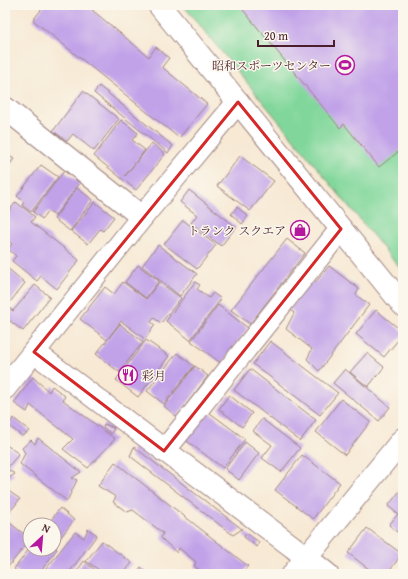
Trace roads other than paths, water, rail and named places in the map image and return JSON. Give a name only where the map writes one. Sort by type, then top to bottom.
[{"type":"street","points":[[159,5],[403,305]]},
{"type":"street","points":[[5,388],[142,217],[238,102]]},
{"type":"street","points":[[5,108],[142,217]]},
{"type":"street","points":[[164,451],[341,229]]},
{"type":"street","points":[[34,352],[164,451],[300,566],[327,574]]},
{"type":"street","points":[[300,566],[403,439]]},
{"type":"place","name":"昭和スポーツセンター","points":[[345,65]]},
{"type":"place","name":"トランク スクエア","points":[[300,230]]},
{"type":"place","name":"彩月","points":[[128,375]]}]
